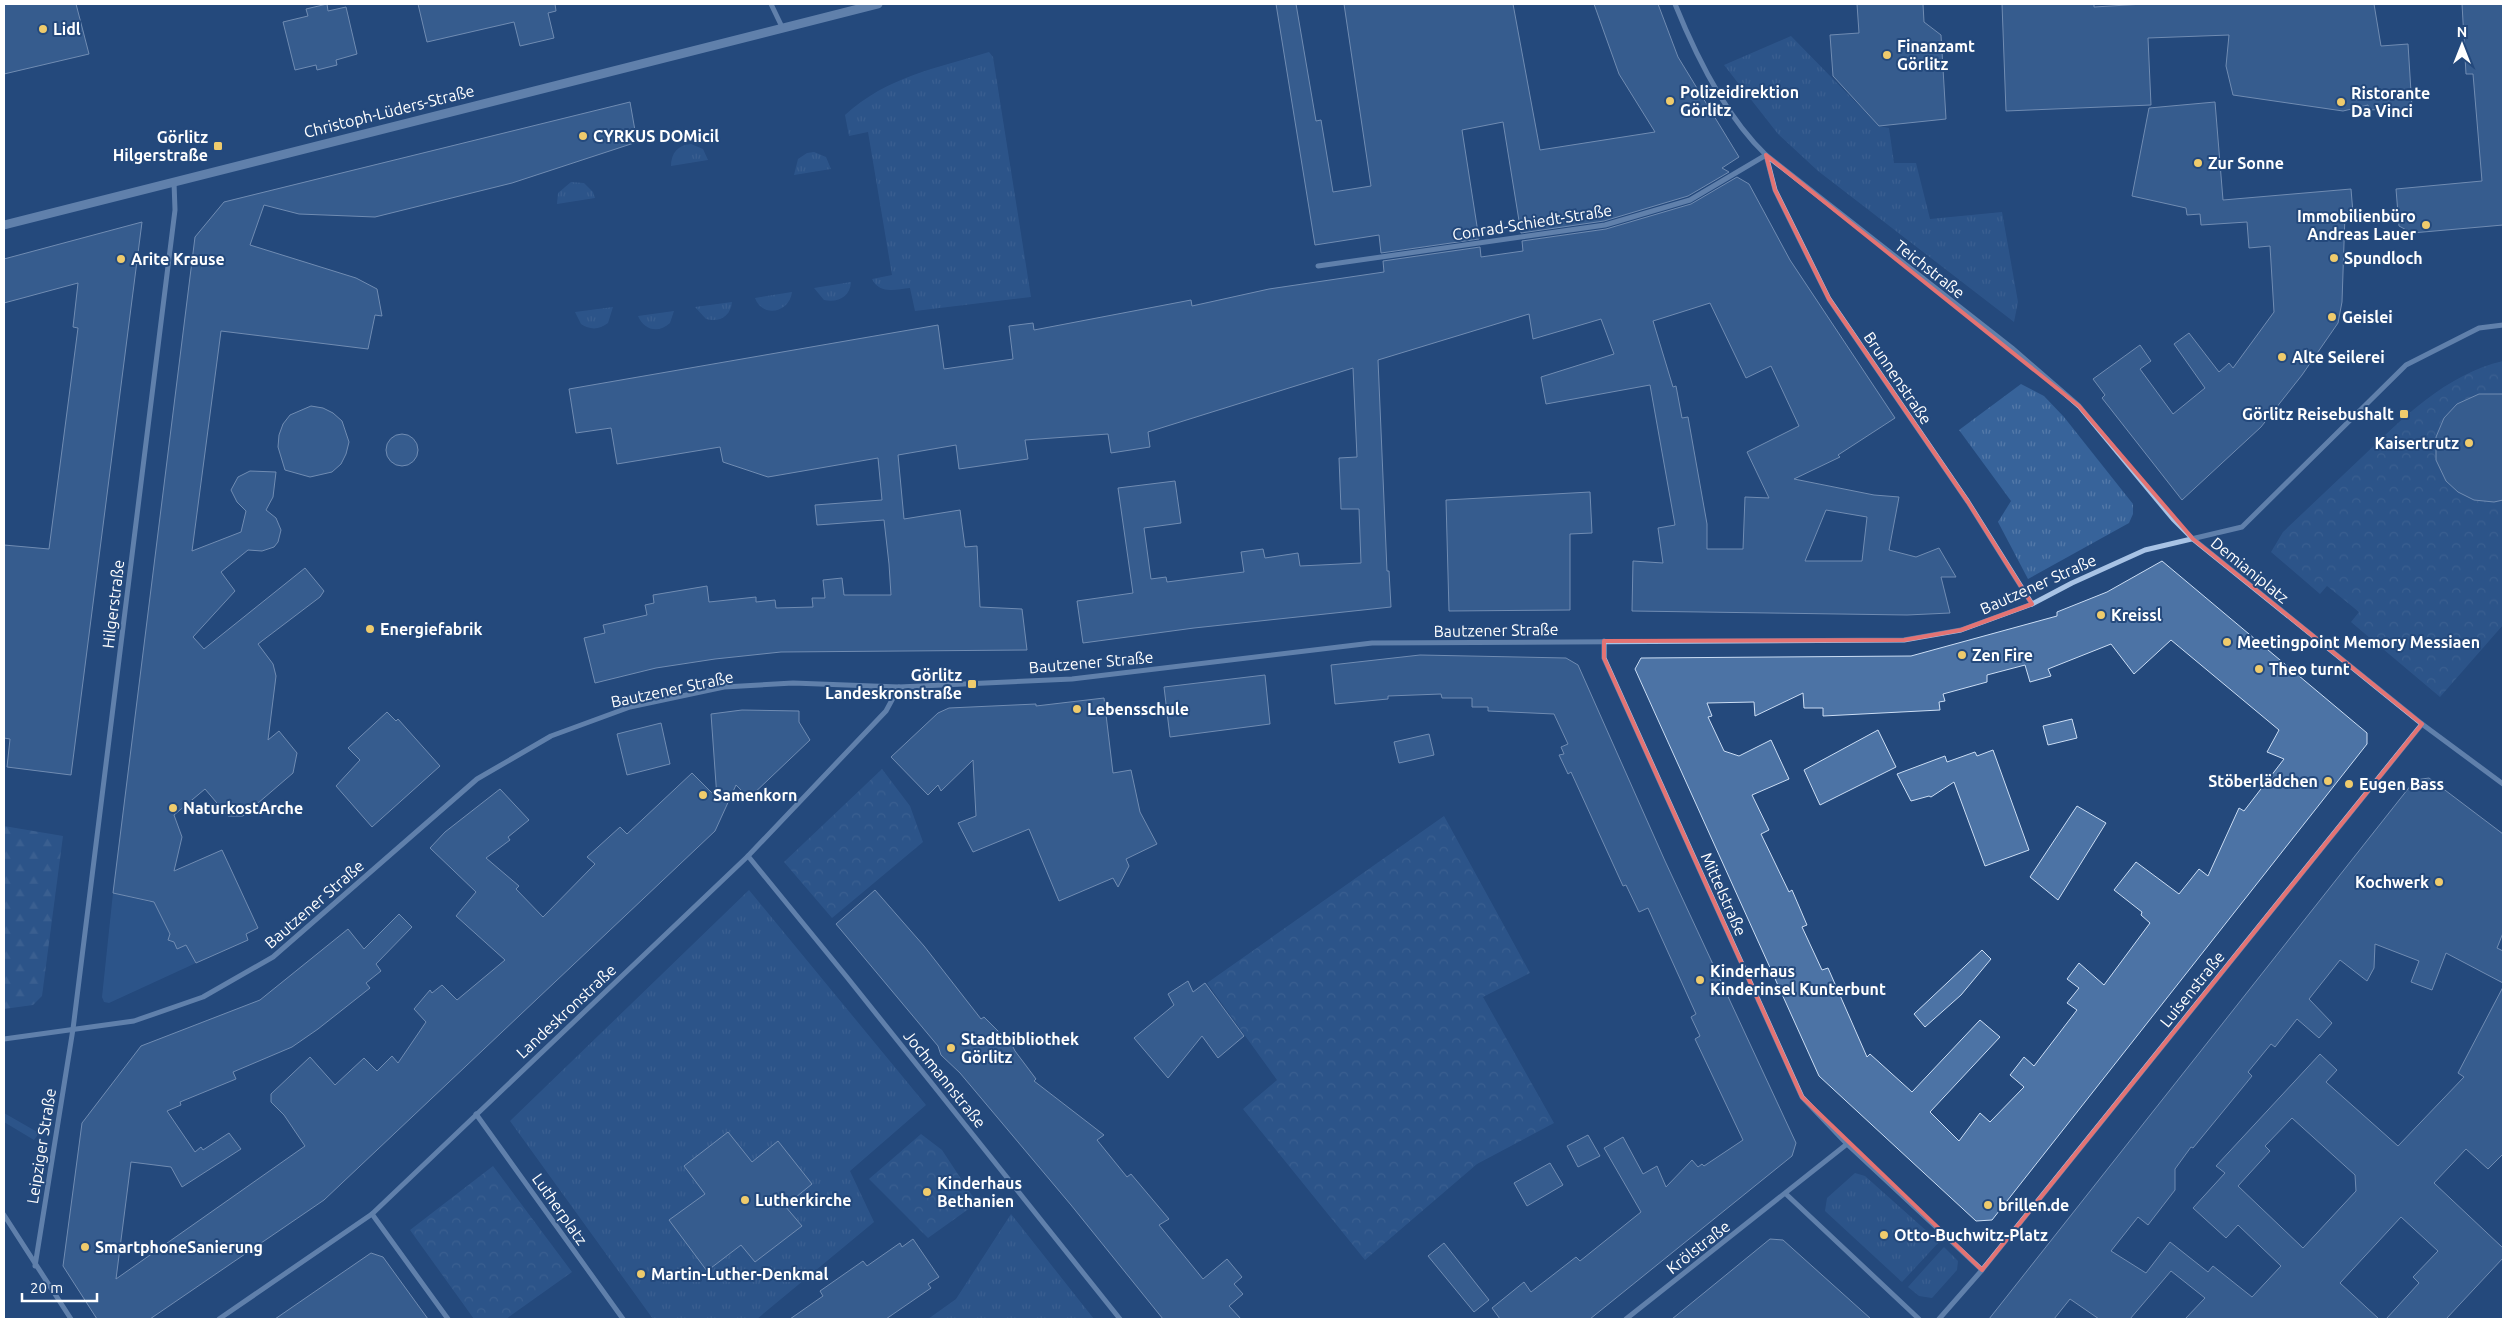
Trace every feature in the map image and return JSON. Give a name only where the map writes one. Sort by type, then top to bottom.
[{"type":"street","points":[[771,4],[783,29]]},
{"type":"street","name":"Christoph-Lüders-Straße","points":[[4,225],[878,4]]},
{"type":"street","name":"Teichstraße","points":[[1675,4],[1692,48],[1746,136],[1766,155],[2012,348],[2079,406],[2173,519],[2193,540]]},
{"type":"street","name":"Conrad-Schiedt-Straße","points":[[1318,266],[1606,225],[1690,200],[1766,155]]},
{"type":"street","name":"Brunnenstraße","points":[[1766,155],[1775,190],[1829,299],[1968,502],[2032,604]]},
{"type":"street","name":"Hilgerstraße","points":[[73,1029],[175,210],[174,182]]},
{"type":"street","name":"Demianiplatz","points":[[2193,540],[2242,527],[2406,365],[2479,328],[2503,325]]},
{"type":"street","name":"Demianiplatz","points":[[2193,540],[2422,724],[2503,784]]},
{"type":"street","name":"Bautzener Straße","points":[[4,1038],[134,1021],[203,997],[273,957],[477,779],[551,736],[630,707],[724,687],[793,683],[898,687],[1072,679],[1372,644],[1904,640],[1961,630],[2032,604],[2072,583],[2145,550],[2193,540]]},
{"type":"street","name":"Mittelstraße","points":[[1604,641],[1604,658],[1802,1097],[1847,1144]]},
{"type":"street","name":"Landeskronstraße","points":[[219,1319],[372,1214],[748,856],[886,711],[898,687]]},
{"type":"street","name":"Luisenstraße","points":[[1982,1270],[2422,724]]},
{"type":"street","name":"Jochmannstraße","points":[[748,856],[1120,1319]]},
{"type":"street","name":"Leipziger Straße","points":[[35,1266],[73,1029]]},
{"type":"street","name":"Lutherplatz","points":[[476,1114],[623,1319]]},
{"type":"street","points":[[1919,1319],[1786,1194],[1847,1144],[1982,1270],[1939,1319]]},
{"type":"street","name":"Krölstraße","points":[[1626,1319],[1786,1194]]},
{"type":"street","points":[[372,1214],[448,1319]]},
{"type":"street","name":"Leipziger Straße","points":[[4,1215],[70,1319]]},
{"type":"highlighted area","points":[[1766,155],[2079,406],[2193,539],[2422,724],[1982,1270],[1802,1097],[1604,658],[1604,641],[1904,640],[1961,630],[2032,604],[1968,502],[1829,299],[1775,190]]},
{"type":"green space","points":[[1791,36],[1879,126],[1889,128],[1894,163],[1916,163],[1930,219],[2002,212],[2018,302],[2014,322],[1818,171],[1778,134],[1724,65]]},
{"type":"green space","points":[[989,52],[993,57],[1031,297],[915,311],[910,288],[884,289],[875,284],[872,279],[892,275],[868,132],[849,136],[845,115],[861,102],[895,82]]},
{"type":"green space","points":[[691,144],[703,149],[708,160],[671,166],[672,157],[676,150]]},
{"type":"green space","points":[[814,152],[826,157],[831,169],[794,175],[798,159],[807,153]]},
{"type":"green space","points":[[571,182],[584,183],[593,192],[595,198],[557,204],[558,193]]},
{"type":"green space","points":[[851,282],[846,295],[834,301],[824,300],[814,288]]},
{"type":"green space","points":[[792,292],[790,299],[782,308],[770,311],[759,305],[755,298]]},
{"type":"green space","points":[[732,302],[727,315],[715,320],[706,319],[695,307]]},
{"type":"green space","points":[[613,307],[608,323],[598,328],[591,328],[581,324],[575,312]]},
{"type":"green space","points":[[674,311],[670,323],[661,329],[652,329],[644,325],[638,316]]},
{"type":"green space","points":[[2503,361],[2503,625],[2440,697],[2351,622],[2359,612],[2327,586],[2320,594],[2271,552],[2283,532],[2377,443],[2426,400],[2463,376],[2482,367]]},
{"type":"green space","points":[[2021,384],[2044,396],[2064,417],[2133,504],[2133,514],[2129,523],[2028,579],[1998,522],[2011,501],[1959,430]]},
{"type":"green space","points":[[882,769],[910,806],[923,842],[832,918],[784,862]]},
{"type":"green space","points":[[1444,816],[1530,973],[1483,997],[1554,1123],[1477,1164],[1365,1260],[1243,1109],[1277,1080],[1207,983]]},
{"type":"green space","points":[[4,826],[63,836],[42,996],[33,1005],[4,1009]]},
{"type":"green space","points":[[156,876],[177,921],[166,927],[170,934],[168,940],[174,942],[177,949],[186,945],[196,963],[109,1003],[104,1002],[102,997],[113,893],[150,902]]},
{"type":"green space","points":[[749,890],[926,1105],[850,1171],[874,1222],[757,1319],[653,1319],[510,1121]]},
{"type":"green space","points":[[4,1113],[39,1133],[34,1140],[4,1122]]},
{"type":"green space","points":[[921,1134],[942,1150],[977,1203],[928,1238],[869,1179]]},
{"type":"green space","points":[[493,1166],[572,1272],[506,1319],[474,1319],[410,1230]]},
{"type":"green space","points":[[1855,1173],[1865,1176],[1939,1242],[1902,1282],[1825,1211],[1827,1198]]},
{"type":"green space","points":[[1011,1214],[1094,1319],[928,1319],[956,1299]]},
{"type":"green space","points":[[1944,1247],[1958,1261],[1957,1270],[1932,1298],[1919,1296],[1908,1287]]},
{"type":"building","name":"Lidl","points":[[4,4],[76,4],[89,54],[4,74]]},
{"type":"building","points":[[327,4],[328,11],[346,7],[357,54],[336,60],[337,65],[317,70],[316,65],[295,70],[283,22],[308,16],[306,9]]},
{"type":"building","points":[[418,4],[555,4],[556,11],[548,13],[554,38],[520,46],[514,22],[427,42]]},
{"type":"building","points":[[1276,4],[1296,4],[1316,121],[1321,120],[1333,192],[1371,186],[1344,4],[1513,4],[1540,150],[1655,132],[1619,74],[1594,4],[1658,4],[1678,57],[1739,157],[1722,168],[1729,172],[1688,196],[1604,221],[1521,233],[1503,122],[1462,130],[1479,239],[1381,253],[1379,235],[1315,245]]},
{"type":"building","name":"Finanzamt Görlitz","points":[[1857,4],[1923,4],[1924,22],[1941,35],[1946,119],[1879,126],[1833,76],[1830,35],[1859,33]]},
{"type":"building","points":[[2002,4],[2094,4],[2094,7],[2144,4],[2374,4],[2381,46],[2408,44],[2412,108],[2369,110],[2368,105],[2343,111],[2233,95],[2226,66],[2229,35],[2148,38],[2151,105],[2006,111]]},
{"type":"building","points":[[2462,4],[2503,4],[2503,225],[2412,233],[2399,226],[2396,189],[2482,181],[2473,74],[2466,74]]},
{"type":"building","points":[[630,102],[637,142],[512,183],[375,217],[299,214],[264,205],[250,245],[356,278],[377,289],[382,316],[375,315],[368,349],[221,331],[192,551],[241,532],[246,511],[237,502],[231,490],[238,477],[250,471],[276,472],[273,497],[266,510],[276,518],[281,530],[278,542],[274,547],[262,551],[248,550],[221,572],[235,591],[193,637],[204,649],[305,568],[324,591],[320,597],[258,644],[273,664],[276,676],[268,740],[279,731],[297,753],[293,773],[243,816],[228,816],[205,789],[174,815],[182,837],[174,871],[222,850],[258,928],[246,934],[248,940],[196,963],[186,945],[177,949],[174,942],[168,940],[170,934],[154,902],[113,893],[195,237],[224,202]]},
{"type":"building","points":[[2215,102],[2223,200],[2351,189],[2353,213],[2345,214],[2342,302],[2338,323],[2302,375],[2261,427],[2182,500],[2102,398],[2105,395],[2093,379],[2140,345],[2151,361],[2140,369],[2173,414],[2205,388],[2174,344],[2189,333],[2219,372],[2229,363],[2233,368],[2274,312],[2270,246],[2249,248],[2247,222],[2201,225],[2200,214],[2187,215],[2186,208],[2132,196],[2149,108]]},
{"type":"building","points":[[1737,177],[1749,184],[1790,260],[1895,418],[1838,455],[1840,457],[1794,479],[1874,495],[1899,497],[1889,550],[1916,557],[1939,548],[1956,577],[1941,577],[1950,613],[1907,615],[1632,611],[1633,561],[1663,563],[1658,528],[1675,525],[1650,385],[1546,404],[1541,377],[1614,354],[1601,319],[1533,339],[1529,314],[1378,360],[1387,571],[1389,571],[1391,607],[1194,628],[1083,643],[1077,601],[1133,593],[1118,488],[1175,481],[1181,523],[1144,528],[1151,579],[1166,577],[1167,582],[1244,572],[1241,552],[1263,549],[1265,558],[1298,553],[1300,566],[1361,563],[1359,509],[1341,509],[1339,458],[1357,457],[1353,368],[1148,432],[1150,447],[1111,453],[1108,434],[1025,440],[1028,459],[959,469],[956,445],[898,455],[904,519],[960,510],[965,547],[977,546],[980,607],[1022,609],[1027,650],[781,652],[656,668],[595,683],[584,638],[605,633],[603,625],[647,615],[645,605],[654,603],[653,595],[707,586],[709,602],[756,597],[756,602],[775,600],[776,608],[813,607],[812,598],[825,598],[823,580],[842,578],[844,595],[891,595],[889,564],[884,520],[817,525],[815,505],[882,500],[878,458],[768,477],[723,462],[720,447],[617,464],[611,428],[576,433],[569,389],[938,325],[944,369],[1013,359],[1009,326],[1033,323],[1034,330],[1191,300],[1192,306],[1269,289],[1384,272],[1383,261],[1480,247],[1481,257],[1523,251],[1522,241],[1606,229],[1691,204]],"holes":[[[1710,303],[1746,378],[1771,366],[1799,426],[1747,452],[1769,498],[1745,497],[1743,549],[1707,549],[1707,524],[1688,417],[1682,418],[1676,386],[1673,387],[1653,321]],[[1826,510],[1867,517],[1862,561],[1805,561]]]},
{"type":"building","points":[[142,222],[71,775],[7,767],[10,739],[4,738],[4,545],[49,549],[78,328],[73,327],[78,283],[4,303],[4,259]]},
{"type":"building","name":"Kaisertrutz","points":[[2479,394],[2503,394],[2503,500],[2494,502],[2474,500],[2458,492],[2446,481],[2436,460],[2436,437],[2444,418],[2457,404]]},
{"type":"building","points":[[311,406],[323,408],[333,413],[342,421],[349,442],[341,464],[332,472],[310,477],[285,470],[278,447],[279,435],[283,424],[290,415]]},
{"type":"building","points":[[402,434],[414,438],[418,450],[414,462],[402,466],[390,462],[386,450],[390,438]]},
{"type":"building","points":[[1590,492],[1592,533],[1570,534],[1570,610],[1449,611],[1446,500]]},
{"type":"building","points":[[2162,561],[2367,733],[2367,744],[1992,1220],[1976,1221],[1819,1076],[1635,669],[1641,658],[1911,656],[2057,616],[2057,612],[2107,592]],"holes":[[[2171,640],[2279,730],[2267,752],[2284,759],[2244,811],[2239,808],[2208,876],[2199,869],[2179,894],[2136,862],[2114,890],[2142,912],[2141,915],[2150,923],[2104,985],[2079,963],[2067,979],[2079,988],[2067,1003],[2077,1010],[2034,1066],[2024,1057],[2010,1075],[2024,1087],[1990,1122],[1980,1113],[1959,1141],[1930,1112],[2000,1037],[1980,1020],[1912,1092],[1870,1054],[1867,1057],[1828,968],[1822,970],[1802,927],[1807,925],[1792,890],[1789,892],[1761,834],[1769,830],[1752,795],[1789,779],[1771,740],[1739,756],[1724,751],[1708,717],[1712,716],[1707,703],[1754,702],[1755,716],[1803,693],[1804,708],[1823,708],[1823,716],[1940,710],[1939,702],[1945,701],[1943,694],[1987,682],[1987,675],[2025,665],[2030,682],[2051,676],[2048,669],[2111,644],[2134,674]]]},
{"type":"building","points":[[1420,655],[1566,658],[1578,665],[1665,861],[1796,1143],[1792,1156],[1590,1319],[1500,1319],[1492,1308],[1524,1282],[1531,1292],[1576,1257],[1580,1261],[1641,1212],[1604,1148],[1623,1137],[1643,1174],[1657,1166],[1666,1187],[1692,1160],[1698,1167],[1702,1164],[1704,1166],[1743,1140],[1695,1039],[1700,1036],[1691,1017],[1696,1014],[1648,908],[1639,912],[1626,885],[1623,886],[1571,772],[1568,774],[1559,755],[1564,754],[1561,747],[1568,744],[1554,714],[1488,711],[1488,707],[1472,707],[1472,698],[1442,698],[1441,694],[1388,696],[1388,699],[1335,704],[1331,665]]},
{"type":"building","points":[[1265,675],[1270,724],[1170,737],[1164,687]]},
{"type":"building","points":[[1104,698],[1113,773],[1131,770],[1140,812],[1157,844],[1126,859],[1129,866],[1118,887],[1113,878],[1059,901],[1029,829],[973,852],[958,823],[976,816],[973,760],[941,791],[938,785],[928,795],[891,757],[938,713],[949,708],[1036,704],[1036,706]]},
{"type":"building","points":[[742,710],[799,711],[799,722],[810,740],[749,798],[736,785],[715,831],[324,1200],[150,1319],[97,1319],[63,1266],[82,1123],[141,1046],[260,1000],[348,929],[364,949],[399,914],[412,927],[376,964],[381,971],[366,983],[370,988],[318,1029],[292,1047],[233,1072],[236,1079],[180,1102],[181,1105],[167,1111],[195,1152],[201,1147],[203,1150],[229,1133],[241,1149],[182,1187],[171,1167],[131,1162],[116,1279],[305,1146],[284,1115],[271,1102],[271,1094],[310,1057],[335,1085],[364,1058],[377,1071],[392,1056],[398,1063],[426,1022],[414,1009],[430,990],[432,993],[442,985],[457,1000],[505,960],[456,916],[476,892],[430,848],[445,832],[500,789],[529,820],[508,837],[510,840],[486,858],[519,886],[516,889],[543,917],[595,864],[587,857],[620,827],[627,834],[692,773],[717,798],[711,714]]},
{"type":"building","points":[[387,712],[396,721],[398,719],[440,766],[372,827],[336,786],[360,760],[348,748]]},
{"type":"building","points":[[2072,719],[2077,738],[2048,745],[2043,726]]},
{"type":"building","points":[[661,723],[670,764],[627,775],[617,734]]},
{"type":"building","points":[[1878,730],[1896,767],[1820,805],[1804,770]]},
{"type":"building","points":[[1429,734],[1434,755],[1399,763],[1394,742]]},
{"type":"building","points":[[1993,750],[2029,850],[1985,866],[1954,782],[1931,797],[1911,801],[1897,774],[1945,756],[1947,762],[1975,752],[1977,756]]},
{"type":"building","points":[[2429,778],[2503,834],[2503,933],[2497,948],[2503,951],[2503,983],[2446,953],[2432,990],[2411,982],[2419,961],[2375,944],[2374,968],[2367,981],[2340,960],[2309,999],[2332,1023],[2319,1038],[2297,1019],[2275,1047],[2271,1044],[2248,1072],[2252,1076],[2193,1148],[2191,1147],[2175,1169],[2175,1190],[2148,1225],[2138,1217],[2111,1251],[2146,1273],[2170,1242],[2208,1272],[2213,1266],[2252,1297],[2281,1266],[2238,1225],[2226,1238],[2193,1208],[2225,1173],[2216,1166],[2320,1054],[2337,1070],[2326,1082],[2398,1146],[2464,1077],[2458,1073],[2503,987],[2503,1154],[2488,1169],[2466,1149],[2434,1183],[2503,1248],[2503,1258],[2446,1319],[2386,1319],[2419,1283],[2413,1277],[2438,1251],[2401,1217],[2340,1283],[2379,1319],[2185,1319],[2205,1298],[2171,1271],[2130,1319],[2099,1319],[2070,1299],[2054,1319],[1989,1319],[2415,780]],"holes":[[[2292,1118],[2355,1175],[2356,1191],[2303,1248],[2238,1186],[2270,1151],[2265,1146]]]},
{"type":"building","points":[[2077,806],[2106,823],[2058,900],[2030,877]]},
{"type":"building","points":[[875,890],[924,946],[981,1019],[984,1017],[1004,1037],[1007,1035],[1015,1051],[1036,1079],[1034,1081],[1104,1135],[1097,1140],[1127,1177],[1131,1174],[1169,1219],[1159,1225],[1203,1279],[1227,1259],[1242,1277],[1234,1284],[1243,1294],[1229,1306],[1241,1319],[1163,1319],[1071,1205],[960,1073],[941,1055],[938,1046],[836,924]]},
{"type":"building","points":[[1982,950],[1991,959],[1961,995],[1925,1027],[1914,1014]]},
{"type":"building","points":[[1188,981],[1193,992],[1205,983],[1244,1036],[1218,1058],[1202,1036],[1168,1078],[1134,1038],[1174,1005],[1168,994]]},
{"type":"building","name":"Lutherkirche","points":[[728,1132],[752,1162],[778,1141],[812,1184],[785,1206],[802,1226],[755,1262],[741,1245],[707,1271],[669,1220],[705,1194],[684,1166]]},
{"type":"building","points":[[1588,1135],[1600,1156],[1578,1167],[1567,1146]]},
{"type":"building","points":[[1550,1163],[1563,1185],[1527,1206],[1514,1183]]},
{"type":"building","points":[[913,1239],[939,1277],[928,1284],[931,1288],[886,1319],[790,1319],[823,1296],[820,1291],[863,1261],[867,1266],[900,1243],[902,1247]]},
{"type":"building","points":[[1770,1239],[1783,1240],[1871,1319],[1672,1319]]},
{"type":"building","points":[[1444,1243],[1489,1300],[1474,1312],[1428,1256]]},
{"type":"building","points":[[371,1253],[383,1257],[428,1319],[275,1319]]},
{"type":"place","name":"Lidl","points":[[43,29]]},
{"type":"place","name":"Finanzamt Görlitz","points":[[1887,55]]},
{"type":"place","name":"Polizeidirektion Görlitz","points":[[1670,101]]},
{"type":"place","name":"Ristorante Da Vinci","points":[[2341,102]]},
{"type":"place","name":"CYRKUS DOMicil","points":[[583,136]]},
{"type":"place","name":"Görlitz Hilgerstraße","points":[[218,146]]},
{"type":"place","name":"Zur Sonne","points":[[2198,163]]},
{"type":"place","name":"Immobilienbüro Andreas Lauer","points":[[2426,225]]},
{"type":"place","name":"Spundloch","points":[[2334,258]]},
{"type":"place","name":"Arite Krause","points":[[121,259]]},
{"type":"place","name":"Geislei","points":[[2332,317]]},
{"type":"place","name":"Alte Seilerei","points":[[2282,357]]},
{"type":"place","name":"Görlitz Reisebushalt","points":[[2404,414]]},
{"type":"place","name":"Kaisertrutz","points":[[2469,443]]},
{"type":"place","name":"Kreissl","points":[[2101,615]]},
{"type":"place","name":"Energiefabrik","points":[[370,629]]},
{"type":"place","name":"Meetingpoint Memory Messiaen","points":[[2227,642]]},
{"type":"place","name":"Zen Fire","points":[[1962,655]]},
{"type":"place","name":"Theo turnt","points":[[2259,669]]},
{"type":"place","name":"Görlitz Landeskronstraße","points":[[972,684]]},
{"type":"place","name":"Lebensschule","points":[[1077,709]]},
{"type":"place","name":"Stöberlädchen","points":[[2328,781]]},
{"type":"place","name":"Eugen Bass","points":[[2349,784]]},
{"type":"place","name":"Samenkorn","points":[[703,795]]},
{"type":"place","name":"NaturkostArche","points":[[173,808]]},
{"type":"place","name":"Kochwerk","points":[[2439,882]]},
{"type":"place","name":"Kinderhaus Kinderinsel Kunterbunt","points":[[1700,980]]},
{"type":"place","name":"Stadtbibliothek Görlitz","points":[[951,1048]]},
{"type":"place","name":"Kinderhaus Bethanien","points":[[927,1192]]},
{"type":"place","name":"Lutherkirche","points":[[745,1200]]},
{"type":"place","name":"brillen.de","points":[[1988,1205]]},
{"type":"place","name":"Otto-Buchwitz-Platz","points":[[1884,1235]]},
{"type":"place","name":"SmartphoneSanierung","points":[[85,1247]]},
{"type":"place","name":"Martin-Luther-Denkmal","points":[[641,1274]]}]
